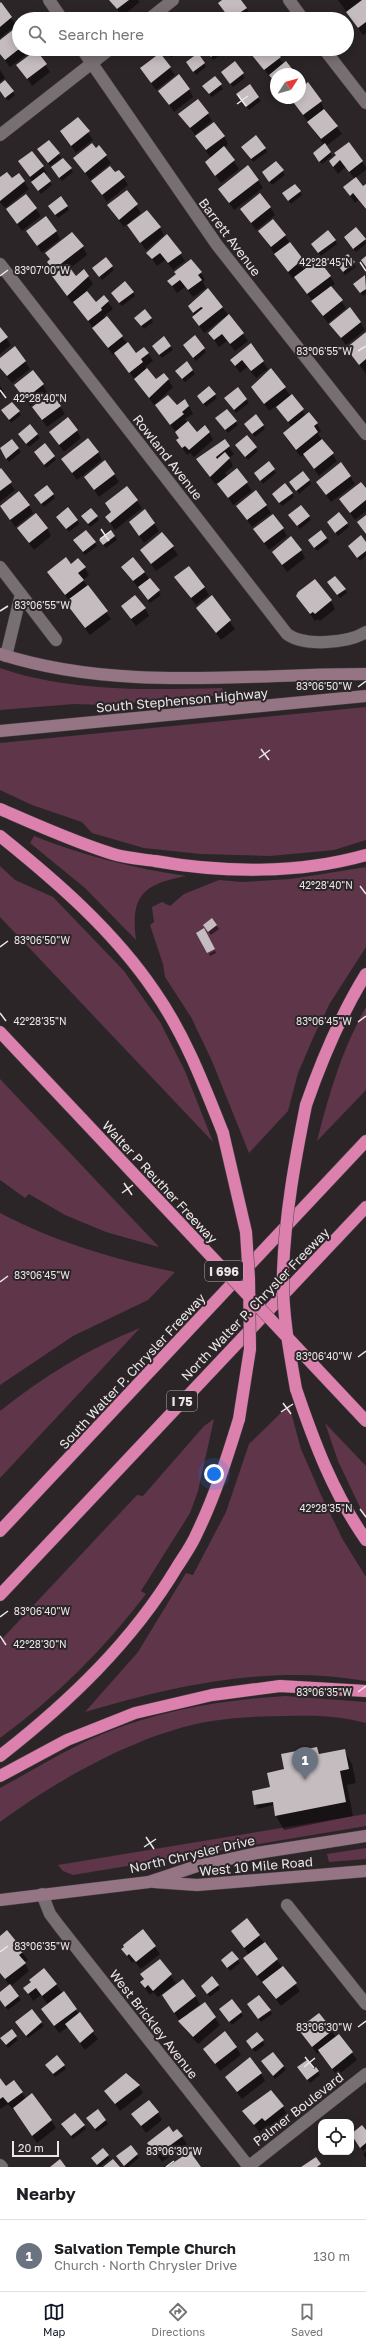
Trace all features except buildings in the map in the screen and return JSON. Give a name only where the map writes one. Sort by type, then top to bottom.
[{"type":"highway","points":[[0,809],[54,833],[114,854],[192,868],[220,870],[273,869],[350,860],[366,855]]},
{"type":"highway","points":[[0,836],[43,870],[92,918],[134,963],[173,1020],[202,1079],[223,1133],[246,1232],[249,1279],[250,1349],[238,1419],[219,1484],[197,1534],[156,1602],[121,1646],[62,1704],[0,1756]]},
{"type":"highway","points":[[366,974],[340,1019],[323,1055],[306,1105],[289,1201],[283,1272],[288,1345],[296,1389],[316,1447],[336,1491],[366,1540]]},
{"type":"highway","name":"Walter P Reuther Freeway","points":[[0,1032],[366,1421]]},
{"type":"highway","name":"South Walter P. Chrysler Freeway","points":[[0,1531],[366,1141]]},
{"type":"highway","name":"North Walter P. Chrysler Freeway","points":[[0,1595],[366,1207]]},
{"type":"highway","points":[[0,1776],[67,1740],[135,1713],[212,1695],[280,1686],[366,1691]]},
{"type":"main road","name":"South Stephenson Highway","points":[[3,655],[63,670],[150,679],[366,674]]},
{"type":"main road","name":"South Stephenson Highway","points":[[0,731],[366,696]]},
{"type":"main road","name":"North Chrysler Drive","points":[[0,1900],[149,1882],[197,1866],[257,1853],[366,1836]]},
{"type":"main road","name":"West 10 Mile Road","points":[[149,1882],[197,1885],[366,1871]]},
{"type":"street","points":[[50,0],[58,12]]},
{"type":"street","points":[[157,12],[173,0]]},
{"type":"street","points":[[289,0],[298,12]]},
{"type":"street","name":"Barrett Avenue","points":[[87,56],[217,245],[366,434]]},
{"type":"street","points":[[0,134],[101,56]]},
{"type":"street","points":[[329,56],[366,103]]},
{"type":"street","name":"Rowland Avenue","points":[[0,264],[287,634],[294,639],[308,642],[354,638],[366,632]]},
{"type":"street","points":[[0,567],[56,640]]},
{"type":"street","points":[[3,655],[20,594]]},
{"type":"street","name":"West Brickley Avenue","points":[[42,1894],[50,1914],[59,1926],[248,2167]]},
{"type":"street","points":[[287,1905],[366,2004]]},
{"type":"street","name":"Palmer Boulevard","points":[[248,2167],[366,2074]]},
{"type":"shaded area","points":[[0,668],[53,682],[110,688],[138,689],[222,688],[225,695],[106,705],[74,704],[0,710]]},
{"type":"shaded area","points":[[366,707],[366,840],[334,850],[270,856],[201,854],[144,848],[92,833],[82,822],[32,805],[0,790],[0,743]]},
{"type":"shaded area","points":[[34,836],[71,850],[108,860],[186,876],[160,883],[150,888],[143,894],[138,902],[135,912],[136,940],[85,888],[30,843]]},
{"type":"shaded area","points":[[0,866],[15,880],[53,897],[124,971],[160,1022],[185,1071],[213,1142],[0,917]]},
{"type":"shaded area","points":[[366,867],[366,947],[330,1003],[313,1038],[298,1073],[288,1111],[249,1153],[212,1061],[191,1017],[165,977],[163,964],[150,925],[154,922],[152,907],[162,902],[170,906],[184,894],[219,880],[242,882],[291,879]]},
{"type":"shaded area","points":[[366,1007],[366,1090],[317,1141],[326,1106],[343,1055],[357,1023]]},
{"type":"shaded area","points":[[0,1079],[159,1247],[106,1232],[65,1215],[29,1194],[25,1198],[0,1180]]},
{"type":"shaded area","points":[[0,1213],[42,1233],[63,1241],[107,1255],[175,1272],[148,1300],[73,1336],[0,1385]]},
{"type":"shaded area","points":[[140,1328],[0,1478],[0,1411],[33,1386],[67,1364],[121,1336]]},
{"type":"shaded area","points":[[289,1405],[301,1449],[321,1495],[343,1540],[366,1577],[366,1681],[331,1676],[260,1676],[224,1680],[154,1693],[85,1712],[138,1652],[186,1573],[193,1575],[226,1512],[249,1444]]},
{"type":"shaded area","points":[[214,1419],[198,1491],[190,1513],[141,1591],[146,1594],[96,1653],[60,1689],[0,1738],[0,1641],[137,1495],[143,1496],[204,1426]]},
{"type":"shaded area","points":[[325,1423],[366,1466],[366,1520],[338,1461]]},
{"type":"shaded area","points":[[285,1696],[366,1702],[366,1723],[327,1716],[269,1716],[212,1721],[185,1727],[129,1747],[73,1774],[0,1822],[0,1788],[91,1739],[148,1718],[193,1707],[239,1700]]},
{"type":"shaded area","points":[[366,1814],[366,1826],[73,1875],[63,1871],[58,1865]]},
{"type":"shaded area","points":[[366,1848],[366,1859],[329,1862],[327,1854]]},
{"type":"place","name":"Salvation Temple Church","points":[[305,1780]]}]
